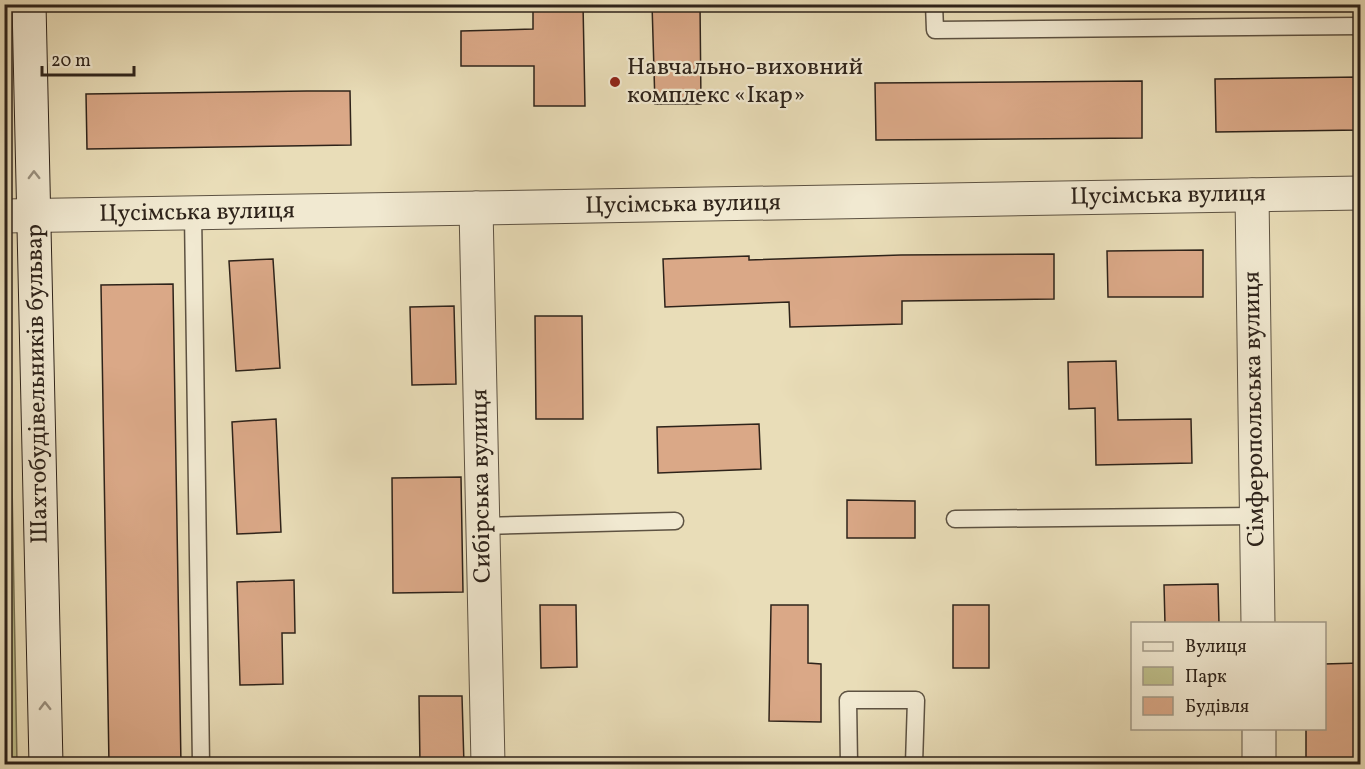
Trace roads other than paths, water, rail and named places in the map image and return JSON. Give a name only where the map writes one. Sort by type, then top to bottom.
[{"type":"street","name":"Шахтобудівельників бульвар","points":[[29,4],[20,216],[46,765]]},
{"type":"street","name":"Цусімська вулиця","points":[[20,216],[1360,193]]},
{"type":"street","name":"Сімферопольська вулиця","points":[[1252,195],[1258,622]]},
{"type":"street","name":"Сибірська вулиця","points":[[476,208],[488,765]]},
{"type":"street","points":[[1259,730],[1259,765]]},
{"type":"lane","points":[[934,4],[935,30],[1360,26]]},
{"type":"lane","points":[[193,213],[201,765]]},
{"type":"lane","points":[[955,519],[1256,516]]},
{"type":"lane","points":[[483,526],[675,521]]},
{"type":"lane","points":[[849,765],[848,700],[916,700],[914,765]]},
{"type":"place","name":"Навчально-виховний комплекс «Ікар»","points":[[615,82]]}]
